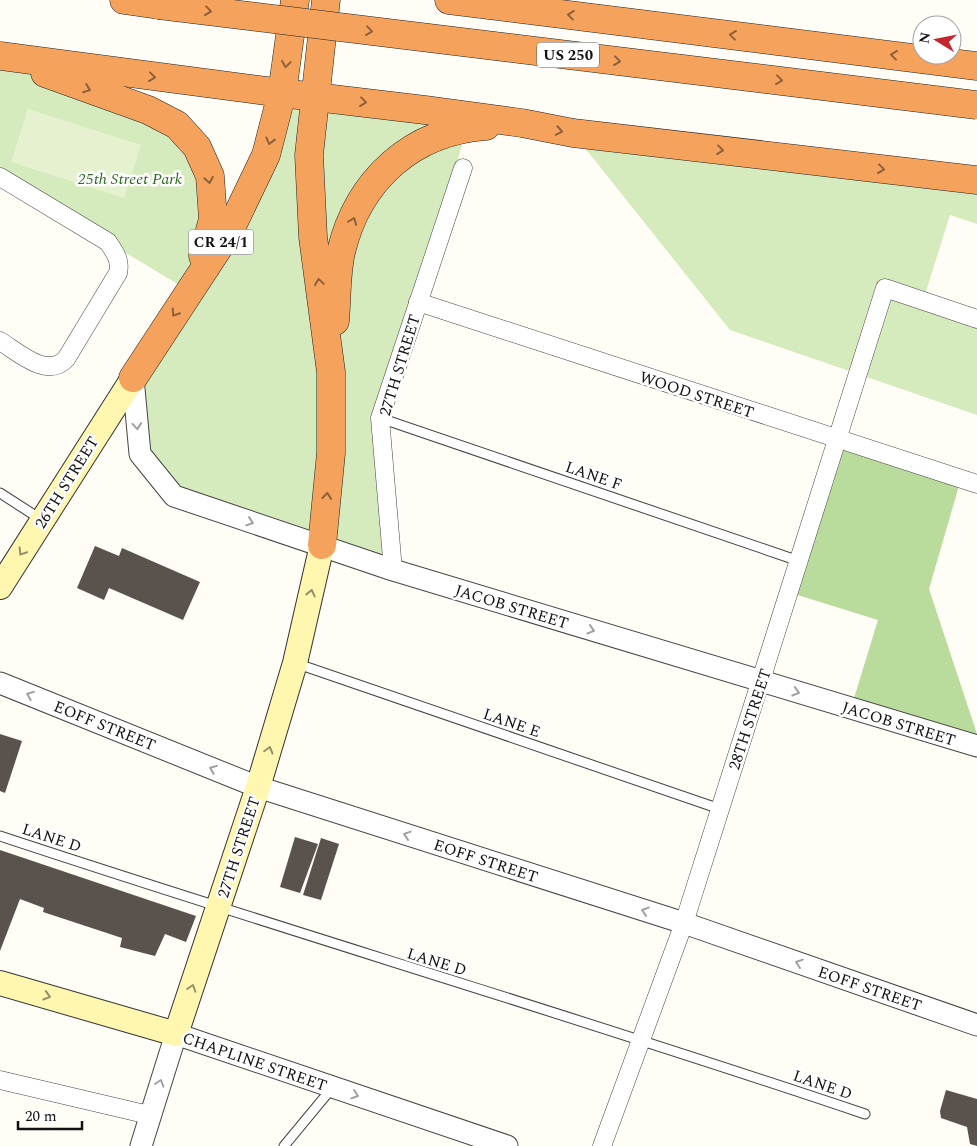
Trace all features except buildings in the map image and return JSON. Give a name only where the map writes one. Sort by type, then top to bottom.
[{"type":"highway","name":"US 250","points":[[124,0],[977,105]]},
{"type":"highway","points":[[282,93],[295,0]]},
{"type":"highway","points":[[326,0],[309,155],[312,237],[332,372]]},
{"type":"highway","name":"US 250","points":[[449,0],[977,66]]},
{"type":"highway","points":[[5,57],[522,123],[573,133],[977,180]]},
{"type":"highway","points":[[5,57],[88,90],[148,110],[177,125],[197,147],[210,176],[213,219],[196,278]]},
{"type":"highway","name":"CR 24/1","points":[[133,378],[196,278],[230,230],[266,155],[282,93]]},
{"type":"highway","points":[[322,545],[331,452],[332,372],[341,252],[358,206],[374,180],[403,153],[434,138],[467,127],[522,123]]},
{"type":"main road","name":"26TH STREET","points":[[0,587],[133,378]]},
{"type":"main road","name":"27TH STREET","points":[[176,1034],[258,787],[295,663],[322,545]]},
{"type":"main road","name":"CHAPLINE STREET","points":[[0,983],[176,1034]]},
{"type":"street","name":"27TH STREET","points":[[393,570],[380,418],[463,168]]},
{"type":"street","points":[[0,177],[108,242],[118,256],[120,265],[118,273],[60,366],[52,367],[37,363],[0,340]]},
{"type":"street","name":"28TH STREET","points":[[602,1146],[684,923],[884,288],[977,319]]},
{"type":"street","name":"WOOD STREET","points":[[418,302],[837,440],[977,484]]},
{"type":"street","name":"JACOB STREET","points":[[133,378],[140,454],[174,496],[393,570],[977,746]]},
{"type":"street","name":"EOFF STREET","points":[[0,683],[258,787],[684,923],[977,1025]]},
{"type":"street","name":"27TH STREET","points":[[141,1146],[176,1034]]},
{"type":"street","name":"CHAPLINE STREET","points":[[176,1034],[507,1146]]},
{"type":"street","points":[[0,1080],[150,1115]]},
{"type":"lane","name":"LANE F","points":[[380,418],[799,561]]},
{"type":"lane","points":[[0,493],[42,520]]},
{"type":"lane","name":"LANE E","points":[[295,663],[720,809]]},
{"type":"lane","name":"LANE D","points":[[0,836],[218,908],[641,1039],[865,1114]]},
{"type":"lane","points":[[284,1146],[333,1087]]},
{"type":"green space","name":"25th Street Park","points":[[0,56],[177,125],[210,176],[197,277],[269,157],[297,102],[467,127],[418,302],[380,418],[393,570],[174,496],[140,454],[133,378],[189,291],[0,177]]},
{"type":"green space","name":"25th Street Park","points":[[28,109],[141,145],[124,198],[11,162]]},
{"type":"green space","points":[[573,133],[977,180],[977,224],[950,215],[923,301],[977,319],[977,415],[730,330]]},
{"type":"green space","points":[[837,440],[961,479],[929,589],[977,734],[977,746],[851,708],[878,620],[788,592]]}]
